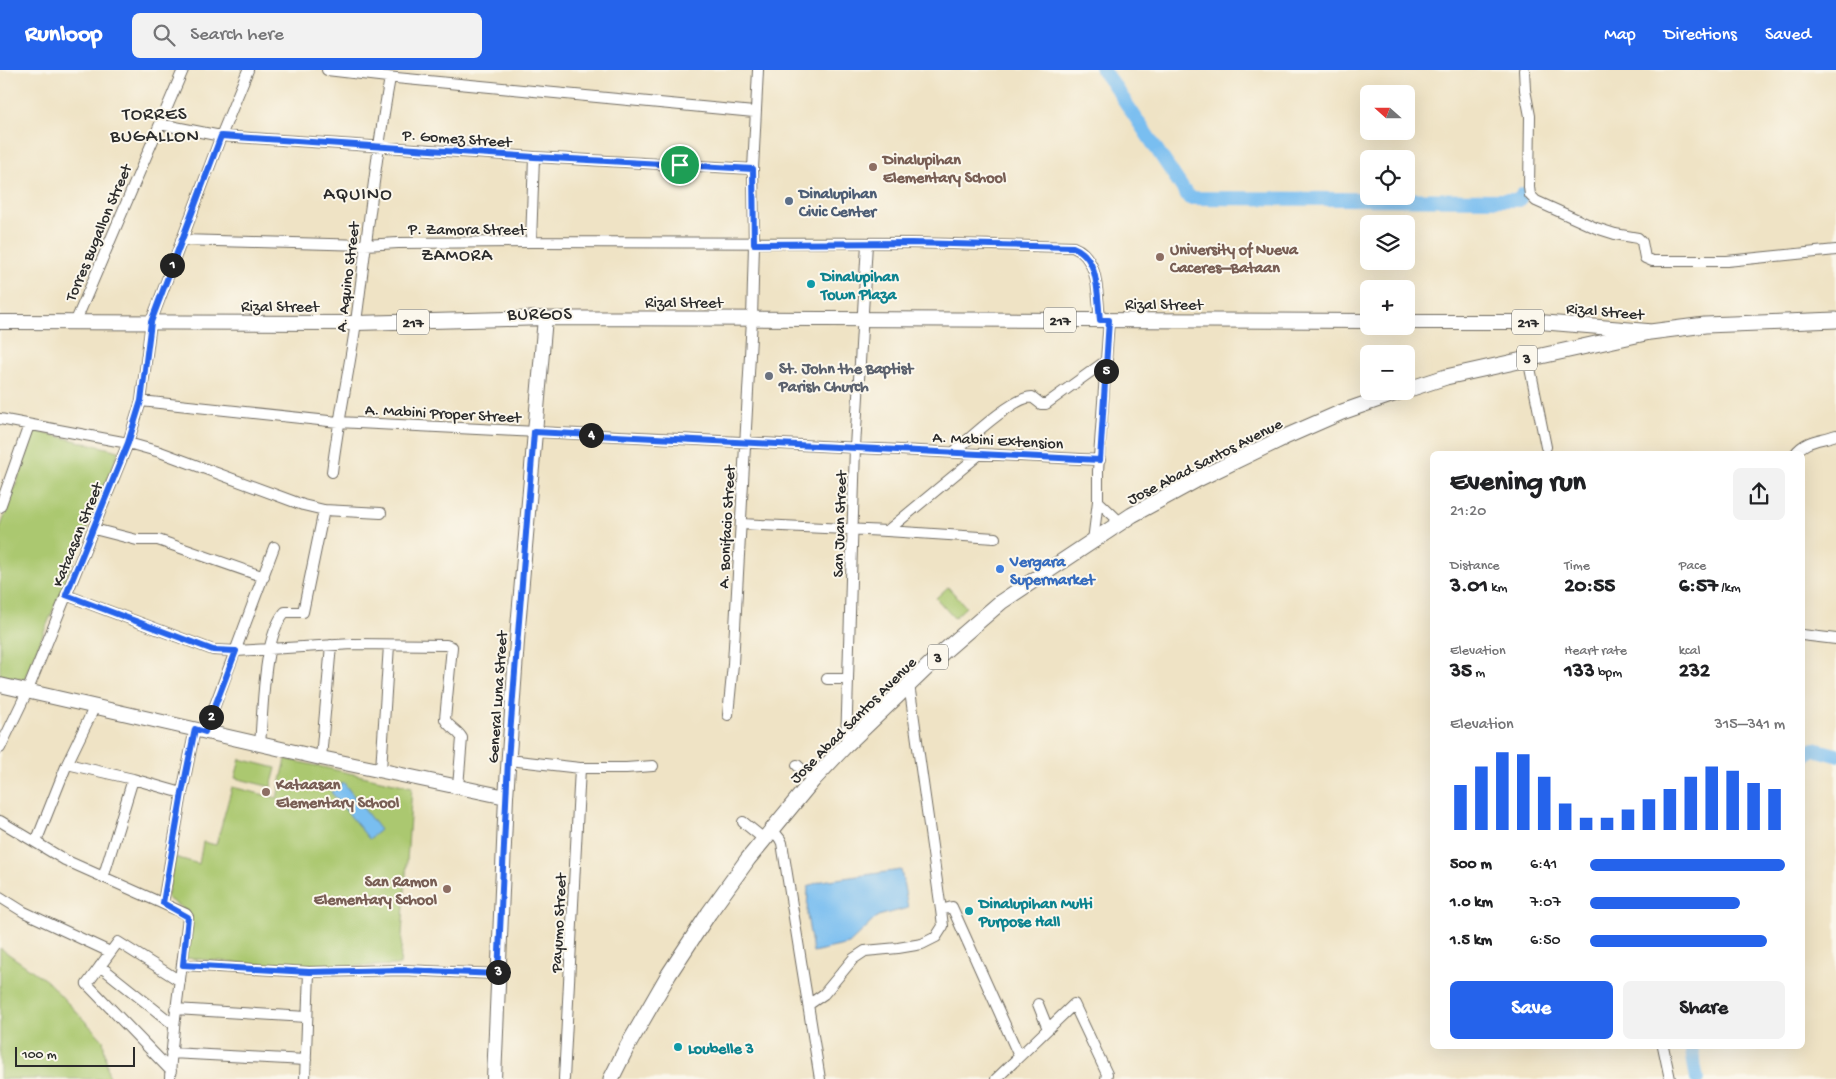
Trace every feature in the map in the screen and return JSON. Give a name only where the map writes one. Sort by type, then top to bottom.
[{"type":"highway","name":"3","points":[[1415,387],[1446,376],[1650,332],[1705,325],[1836,320]]},
{"type":"highway","name":"Jose Abad Santos Avenue","points":[[611,1079],[669,974],[731,882],[813,780],[909,684],[1002,602],[1121,522],[1200,478],[1285,437],[1342,412],[1376,400]]},
{"type":"main road","name":"Rizal Street","points":[[0,322],[356,323],[546,318],[1360,322]]},
{"type":"main road","name":"General Luna Street","points":[[494,1079],[508,760],[534,432],[546,318]]},
{"type":"main road","name":"Rizal Street","points":[[1415,322],[1540,322],[1650,332]]},
{"type":"main road","points":[[0,685],[94,708],[506,798]]},
{"type":"street","name":"Torres Bugallon Street","points":[[75,323],[183,70]]},
{"type":"street","name":"Kataasan Street","points":[[0,748],[27,692],[128,443],[141,401],[151,322],[248,70]]},
{"type":"street","points":[[327,70],[390,78],[754,112]]},
{"type":"street","name":"A. Bonifacio Street","points":[[728,715],[733,664],[752,319],[754,112],[758,70]]},
{"type":"street","points":[[1524,70],[1524,90],[1530,116],[1529,187],[1530,195],[1536,202],[1596,228],[1638,238],[1642,242],[1645,258],[1652,261],[1727,261],[1836,250]]},
{"type":"street","name":"A. Aquino Street","points":[[332,472],[338,422],[356,323],[378,147],[390,78]]},
{"type":"street","name":"P. Gomez Street","points":[[160,124],[221,136],[534,157],[753,169]]},
{"type":"street","points":[[531,242],[534,157]]},
{"type":"street","name":"P. Zamora Street","points":[[181,240],[365,245],[531,242],[911,243],[1073,247],[1085,254],[1093,268],[1104,320],[1107,360],[1094,541]]},
{"type":"street","name":"San Juan Street","points":[[846,745],[855,447],[867,244]]},
{"type":"street","points":[[1528,358],[1546,447]]},
{"type":"street","points":[[954,452],[996,416],[1023,399],[1032,397],[1041,404],[1046,404],[1107,360]]},
{"type":"street","name":"A. Mabini Proper Street","points":[[141,401],[338,422],[744,443]]},
{"type":"street","points":[[0,419],[128,443],[160,452],[303,505],[324,510],[381,513]]},
{"type":"street","points":[[0,507],[29,425]]},
{"type":"street","points":[[1798,451],[1805,444],[1836,435]]},
{"type":"street","name":"A. Mabini Extension","points":[[744,443],[1100,460]]},
{"type":"street","points":[[887,531],[980,454]]},
{"type":"street","points":[[1098,501],[1121,522]]},
{"type":"street","points":[[260,745],[269,648],[278,622],[285,612],[303,612],[324,510]]},
{"type":"street","points":[[741,524],[995,538]]},
{"type":"street","points":[[94,529],[136,540],[158,540],[264,577]]},
{"type":"street","points":[[163,903],[182,793],[200,731],[236,651],[274,548]]},
{"type":"street","points":[[66,595],[213,650],[236,651],[353,644],[452,647],[445,719],[446,723],[459,732],[462,738],[458,787]]},
{"type":"street","points":[[1805,635],[1836,639]]},
{"type":"street","points":[[321,758],[331,645]]},
{"type":"street","points":[[381,770],[389,645]]},
{"type":"street","points":[[827,680],[848,680]]},
{"type":"street","points":[[808,1005],[824,994],[853,959],[865,951],[922,944],[936,938],[943,926],[909,684]]},
{"type":"street","points":[[36,842],[67,764],[94,708]]},
{"type":"street","points":[[508,760],[580,768],[653,766]]},
{"type":"street","points":[[67,764],[182,793]]},
{"type":"street","points":[[797,765],[813,780]]},
{"type":"street","name":"Payumo Street","points":[[564,1079],[580,768]]},
{"type":"street","points":[[103,878],[132,779]]},
{"type":"street","points":[[0,821],[65,860],[163,903],[188,917],[183,965],[175,1009],[171,1075]]},
{"type":"street","points":[[743,822],[782,843],[820,1079]]},
{"type":"street","points":[[0,897],[24,912],[110,952]]},
{"type":"street","points":[[941,910],[952,907],[1019,1056]]},
{"type":"street","points":[[171,1075],[87,984],[118,942],[180,981]]},
{"type":"street","points":[[183,965],[309,972],[403,970],[498,974]]},
{"type":"street","points":[[100,966],[174,1024]]},
{"type":"street","points":[[305,1079],[309,972]]},
{"type":"street","points":[[1038,1004],[1048,1029]]},
{"type":"street","points":[[996,1079],[1074,1004],[1108,1074],[1106,1079]]},
{"type":"street","points":[[175,1009],[307,1017]]},
{"type":"street","points":[[1664,1049],[1670,1079]]},
{"type":"street","points":[[171,1053],[306,1060]]},
{"type":"green space","points":[[35,431],[119,451],[24,680],[0,675],[0,529]]},
{"type":"green space","points":[[948,587],[966,607],[954,618],[936,598]]},
{"type":"green space","points":[[240,759],[276,768],[271,787],[235,778]]},
{"type":"green space","points":[[286,759],[412,787],[400,965],[303,968],[185,958],[188,912],[167,898],[175,857],[199,864],[203,842],[216,845],[232,787],[277,798]]},
{"type":"green space","points":[[0,948],[47,981],[103,1040],[109,1079],[0,1079]]},
{"type":"water","points":[[343,782],[380,830],[369,839],[331,792]]},
{"type":"water","points":[[901,870],[908,908],[878,916],[849,944],[813,952],[807,915],[808,886],[822,881]]},
{"type":"waterway","points":[[1102,70],[1189,198],[1519,200],[1523,194]]},
{"type":"waterway","points":[[1805,756],[1814,749],[1836,755]]},
{"type":"waterway","points":[[1692,1049],[1697,1079]]},
{"type":"place","name":"Dinalupihan Elementary School","points":[[873,167]]},
{"type":"place","name":"Dinalupihan Civic Center","points":[[789,201]]},
{"type":"place","name":"University of Nueva Caceres–Bataan","points":[[1160,257]]},
{"type":"place","name":"Dinalupihan Town Plaza","points":[[811,284]]},
{"type":"place","name":"St. John the Baptist Parish Church","points":[[769,376]]},
{"type":"place","name":"Vergara Supermarket","points":[[1000,569]]},
{"type":"place","name":"Kataasan Elementary School","points":[[266,792]]},
{"type":"place","name":"San Ramon Elementary School","points":[[447,889]]},
{"type":"place","name":"Dinalupihan Multi Purpose Hall","points":[[969,911]]},
{"type":"place","name":"Loubelle 3","points":[[678,1047]]},
{"type":"district","name":"TORRES BUGALLON","points":[[155,123]]},
{"type":"district","name":"AQUINO","points":[[358,192]]},
{"type":"district","name":"ZAMORA","points":[[457,254]]},
{"type":"district","name":"BURGOS","points":[[540,313]]},
{"type":"route","points":[[221,136],[384,148],[680,165],[753,169],[754,244],[911,243],[1073,247],[1081,250],[1093,268],[1100,320],[1109,320],[1100,460],[534,432],[508,760],[498,974],[403,970],[309,972],[183,965],[188,917],[186,914],[163,903],[195,729],[205,732],[236,651],[213,650],[66,595],[128,443],[141,401],[151,322],[221,136]]}]
